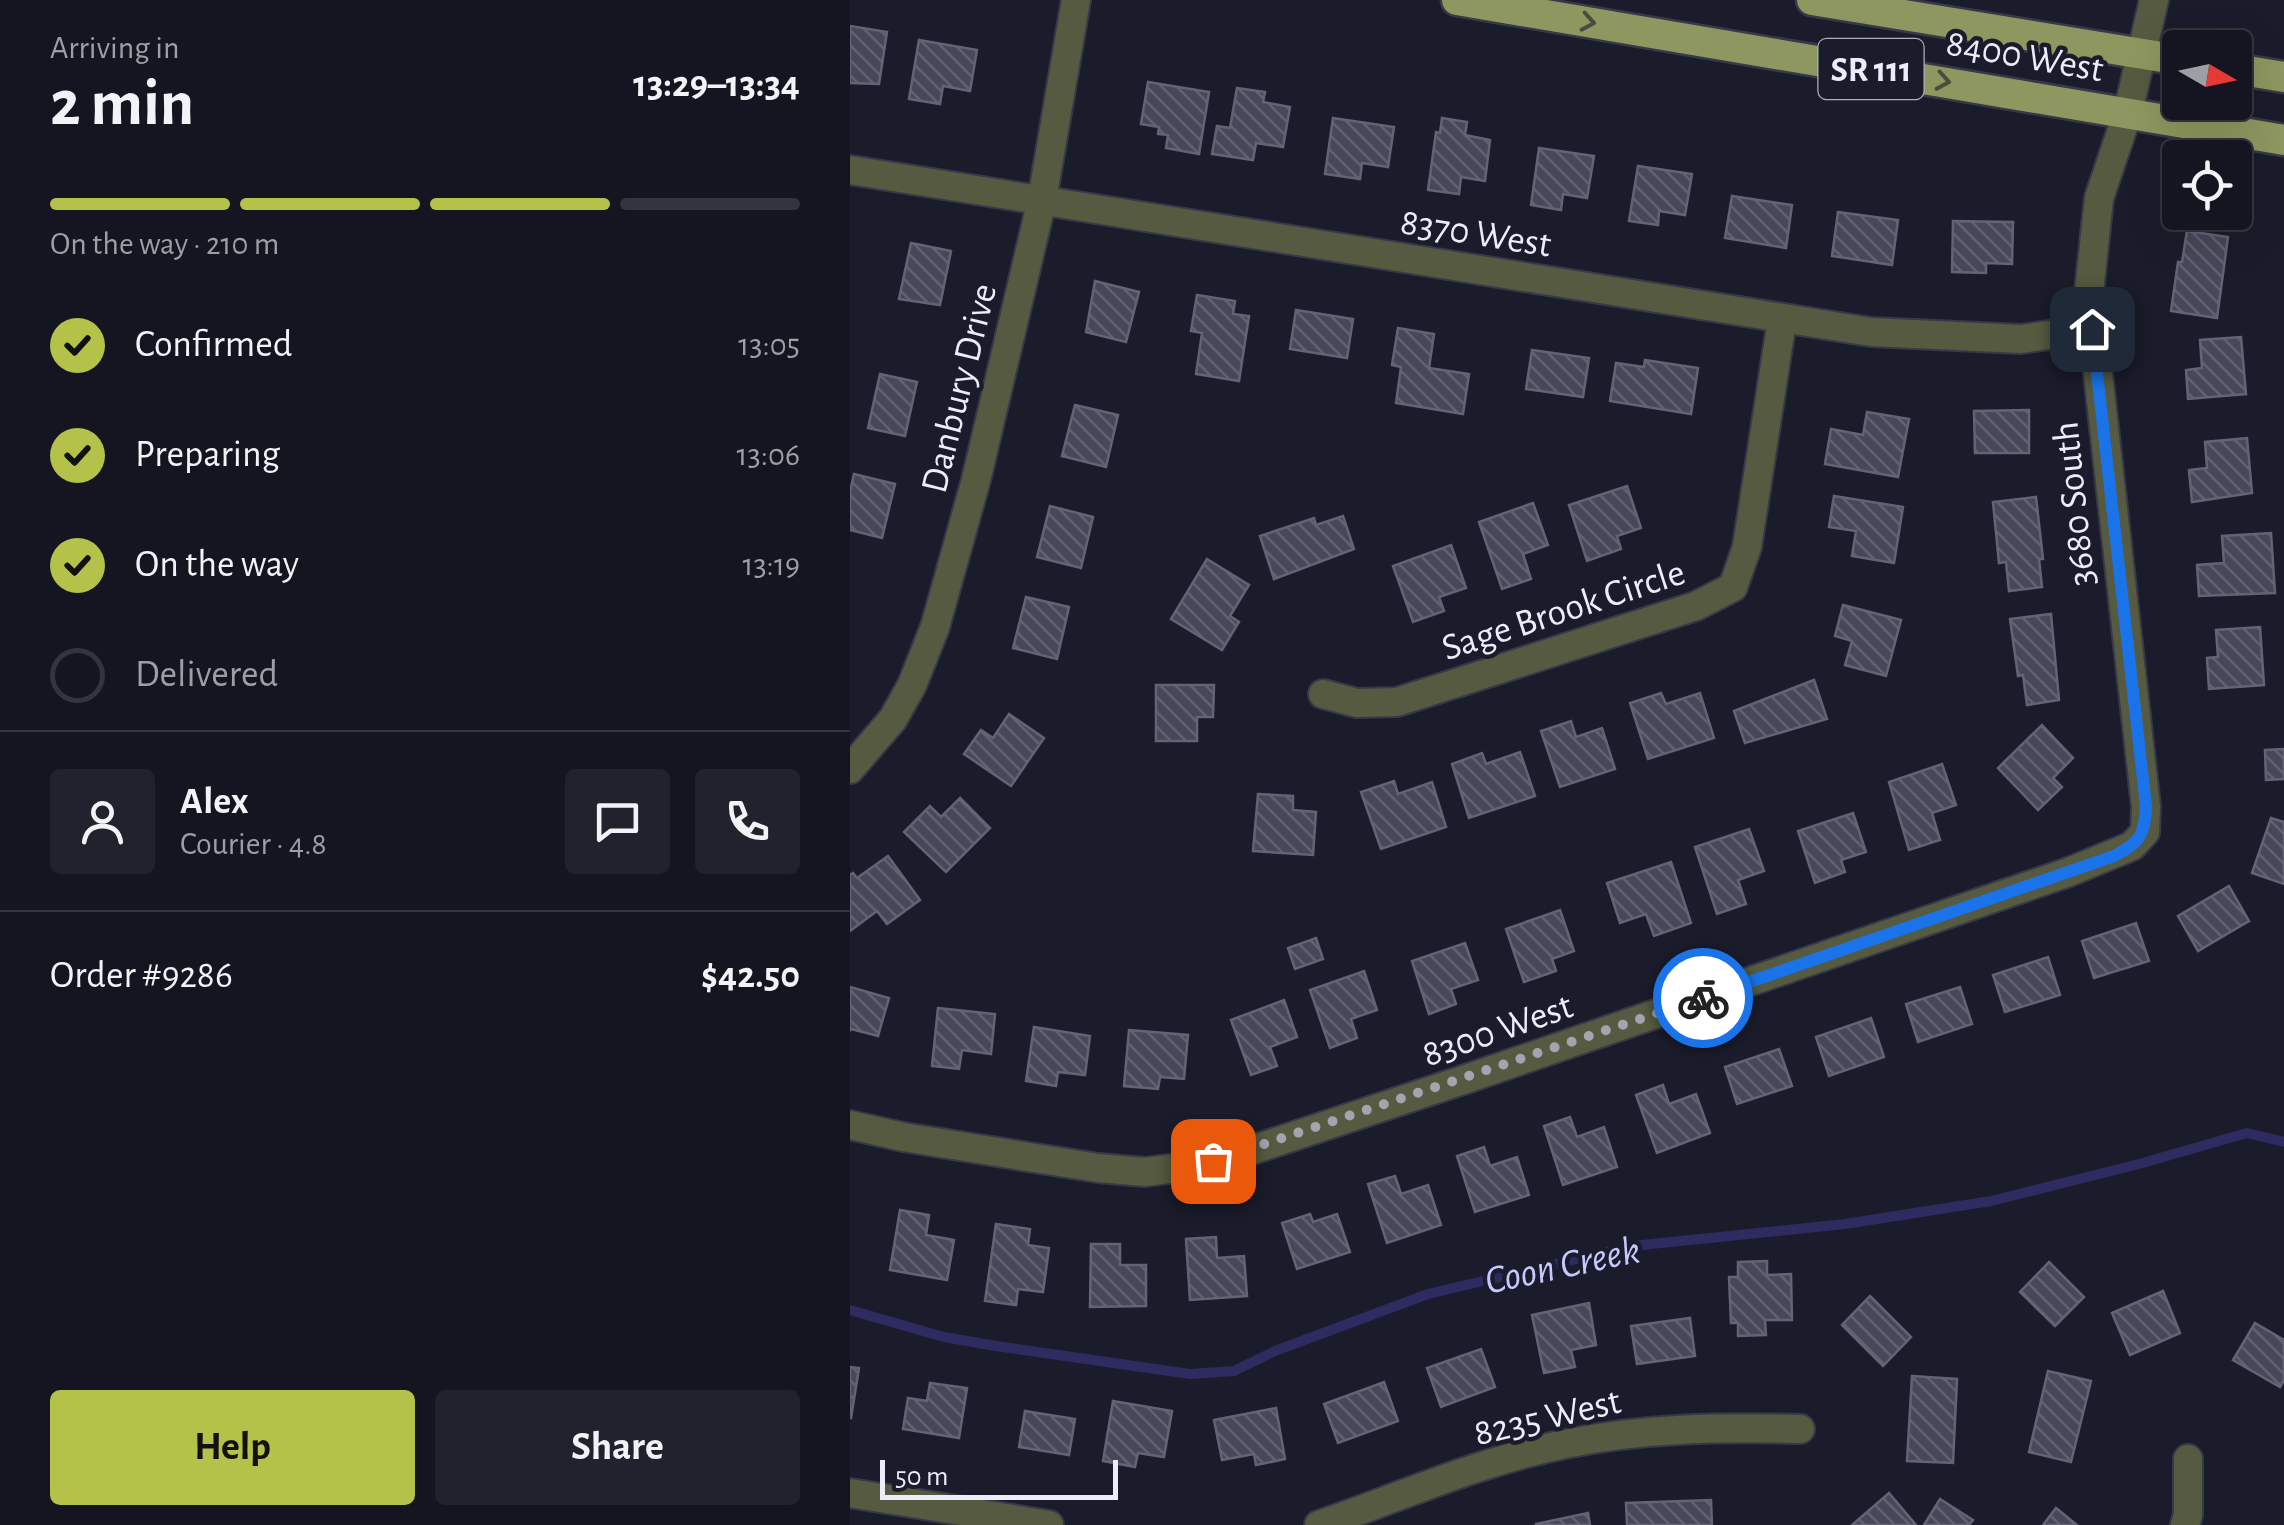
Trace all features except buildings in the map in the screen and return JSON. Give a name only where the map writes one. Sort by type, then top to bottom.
[{"type":"main road","name":"8400 West","points":[[1458,0],[2284,140]]},
{"type":"main road","name":"8400 West","points":[[1812,0],[2162,57]]},
{"type":"main road","points":[[2252,71],[2284,76]]},
{"type":"street","name":"Danbury Drive","points":[[850,769],[893,720],[912,686],[935,627],[976,480],[1042,200],[1076,0]]},
{"type":"street","name":"3680 South","points":[[2145,832],[2146,806],[2092,329],[2091,256],[2099,198],[2128,112],[2154,0]]},
{"type":"street","name":"8370 West","points":[[850,170],[1872,332],[2021,339],[2092,329]]},
{"type":"street","name":"Sage Brook Circle","points":[[1323,694],[1357,703],[1397,702],[1696,606],[1733,587],[1747,547],[1782,320]]},
{"type":"street","name":"8300 West","points":[[850,1125],[1098,1168],[1145,1172],[1192,1166],[1234,1156],[1463,1080],[2069,872],[2123,851],[2145,832]]},
{"type":"street","name":"8235 West","points":[[1319,1525],[1458,1474],[1561,1444],[1701,1428],[1800,1429]]},
{"type":"street","points":[[2184,1525],[2188,1515],[2188,1459]]},
{"type":"street","points":[[850,1493],[1049,1525]]},
{"type":"waterway","name":"Coon Creek","points":[[850,1310],[944,1337],[996,1346],[1190,1374],[1234,1371],[1275,1351],[1428,1294],[1632,1246],[1845,1224],[1991,1201],[2247,1133],[2284,1142]]},
{"type":"way so far","points":[[1213,1161],[1703,998]]},
{"type":"route","points":[[1703,998],[2114,856],[2132,846],[2145,832],[2146,806],[2092,329]]}]
